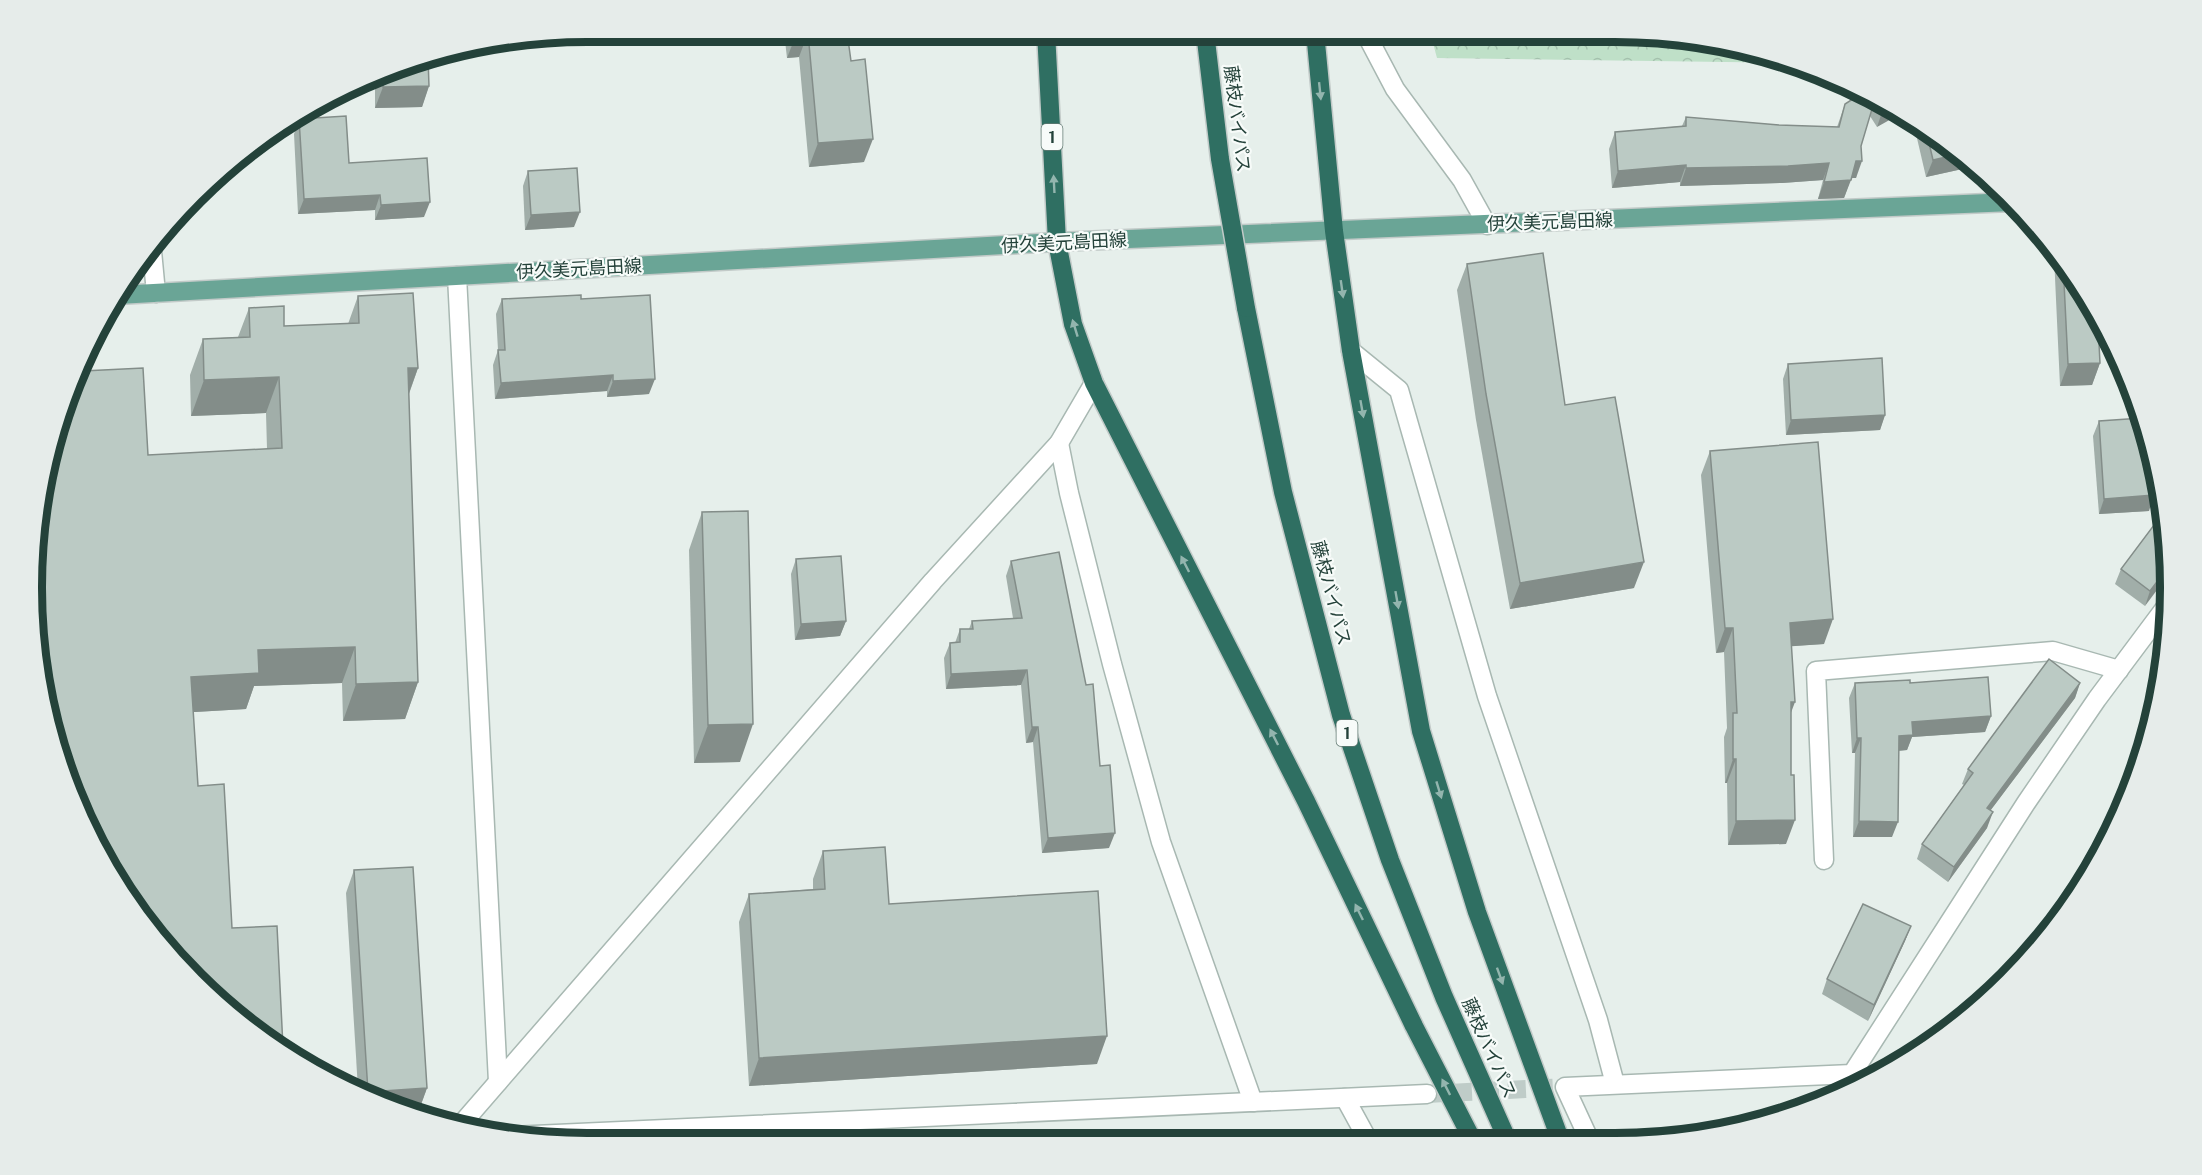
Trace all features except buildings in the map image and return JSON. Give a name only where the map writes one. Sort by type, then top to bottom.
[{"type":"highway","name":"1","points":[[1047,42],[1057,242],[1073,324],[1094,383],[1306,801],[1414,1026],[1469,1133]]},
{"type":"highway","name":"藤枝バイパス","points":[[1206,42],[1220,159],[1246,308],[1283,492],[1341,715],[1394,871],[1444,997],[1504,1133]]},
{"type":"highway","points":[[1316,42],[1334,231],[1351,351],[1421,731],[1477,912],[1558,1133]]},
{"type":"main road","name":"伊久美元島田線","points":[[128,294],[1057,242],[2000,203]]},
{"type":"street","points":[[1370,42],[1395,89],[1462,180],[1487,225]]},
{"type":"street","points":[[153,258],[156,293]]},
{"type":"street","points":[[457,276],[498,1082]]},
{"type":"street","points":[[1351,351],[1400,390],[1488,696],[1598,1020],[1616,1084]]},
{"type":"street","points":[[466,1119],[933,581],[1059,443],[1094,383]]},
{"type":"street","points":[[1059,443],[1069,493],[1112,664],[1161,842],[1253,1102]]},
{"type":"street","points":[[1586,1133],[1565,1087],[1852,1074],[2026,803],[2118,670],[2159,616]]},
{"type":"street","points":[[1824,860],[1816,671],[2053,651],[2118,670]]},
{"type":"street","points":[[581,1133],[1426,1094]]},
{"type":"street","points":[[1346,1098],[1364,1133]]},
{"type":"green space","points":[[1433,42],[1614,42],[1686,47],[1721,52],[1761,63],[1437,58]]},
{"type":"tunnel","points":[[1427,1094],[1565,1087]]}]
